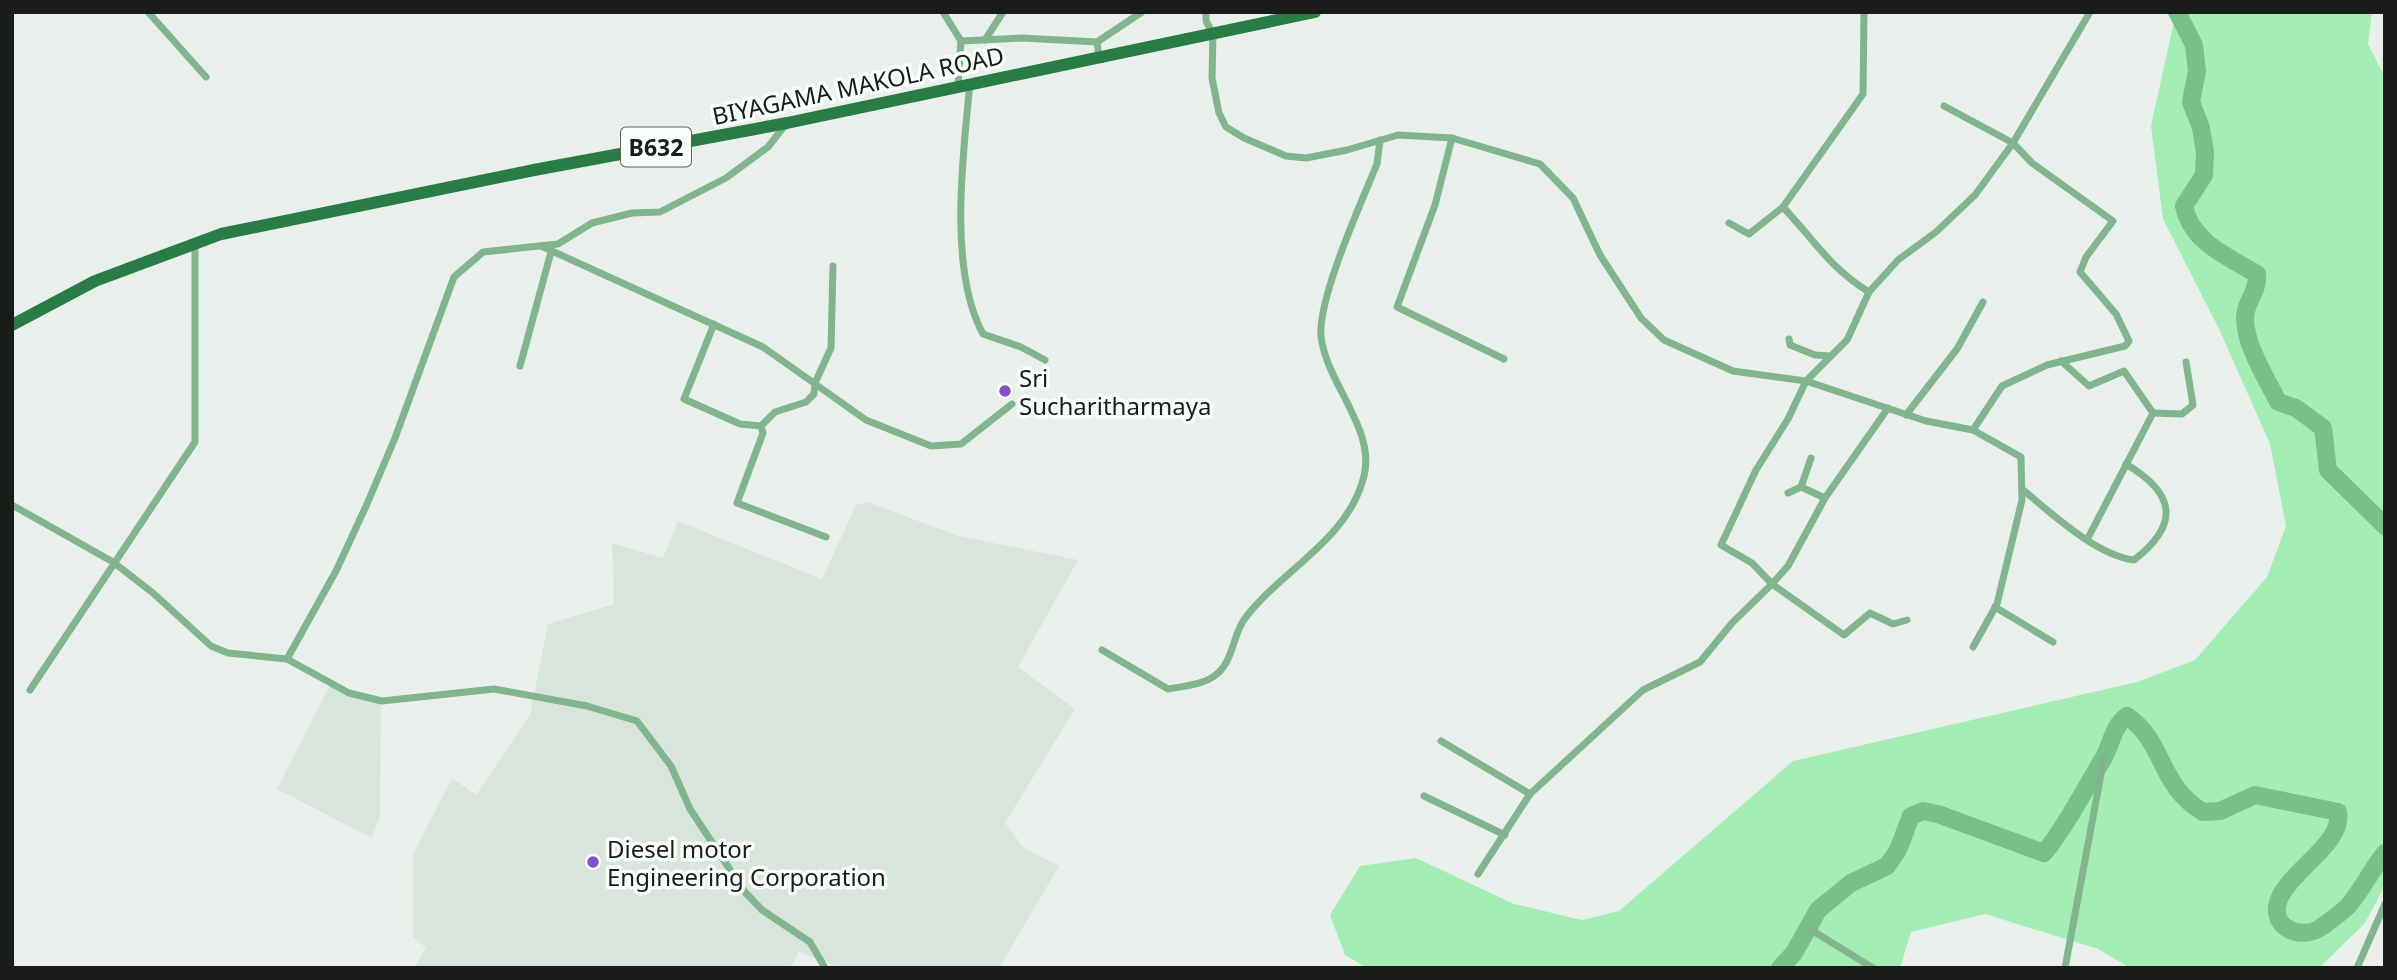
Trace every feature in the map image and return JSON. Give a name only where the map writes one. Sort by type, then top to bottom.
[{"type":"main road","name":"BIYAGAMA MAKOLA ROAD","points":[[12,325],[95,281],[195,243],[275,221],[787,123],[1315,12]]},
{"type":"street","points":[[148,12],[206,77]]},
{"type":"street","points":[[943,12],[961,41],[964,84],[961,255],[973,316],[983,334],[1021,347],[1045,360]]},
{"type":"street","points":[[985,40],[1003,12]]},
{"type":"street","points":[[961,41],[1022,38],[1097,42],[1142,12]]},
{"type":"street","points":[[1206,12],[1206,20],[1213,34],[1212,78],[1219,113],[1226,127],[1286,156],[1306,158],[1398,135],[1452,138],[1540,164],[1573,198],[1600,255],[1641,318],[1664,341],[1733,371],[1806,382],[1906,415],[1973,430],[2021,457],[2022,500],[1995,607],[1973,647]]},
{"type":"street","points":[[1729,223],[1749,234],[1783,207],[1863,94],[1864,12]]},
{"type":"street","points":[[1907,620],[1893,624],[1870,614],[1844,635],[1772,584],[1752,564],[1721,545],[1756,470],[1788,419],[1806,382],[1847,340],[1869,292],[1898,260],[1936,232],[1975,195],[2013,143],[2090,12]]},
{"type":"street","points":[[1097,42],[1099,57]]},
{"type":"street","points":[[1944,106],[2013,143],[2032,163],[2113,221],[2086,257],[2080,272],[2116,314],[2129,341],[2125,346],[2061,361],[2002,386],[1973,430]]},
{"type":"street","points":[[287,659],[336,571],[367,504],[395,438],[454,277],[483,251],[558,244],[592,223],[632,213],[660,212],[726,178],[768,146],[787,123]]},
{"type":"street","points":[[1452,138],[1435,205],[1397,307],[1504,359]]},
{"type":"street","points":[[1102,650],[1168,690],[1209,681],[1221,671],[1244,618],[1345,522],[1365,475],[1362,434],[1330,371],[1321,335],[1325,305],[1377,164],[1380,140]]},
{"type":"street","points":[[1783,207],[1837,270],[1869,292]]},
{"type":"street","points":[[30,690],[195,442],[195,243]]},
{"type":"street","points":[[540,246],[763,347],[866,420],[931,446],[961,444],[1012,404]]},
{"type":"street","points":[[520,366],[551,251]]},
{"type":"street","points":[[761,426],[775,411],[806,402],[814,394],[815,383],[831,348],[833,266]]},
{"type":"street","points":[[1906,415],[1957,349],[1983,302]]},
{"type":"street","points":[[715,324],[684,399],[740,424],[761,426]]},
{"type":"street","points":[[1789,339],[1790,345],[1815,355],[1830,356]]},
{"type":"street","points":[[2061,361],[2090,386],[2124,371],[2153,413]]},
{"type":"street","points":[[2153,413],[2182,414],[2189,411],[2193,405],[2186,362]]},
{"type":"street","points":[[1478,874],[1530,794],[1643,690],[1700,662],[1732,623],[1788,566],[1825,498],[1888,408]]},
{"type":"street","points":[[2088,538],[2153,413]]},
{"type":"street","points":[[761,426],[763,433],[737,503],[826,537]]},
{"type":"street","points":[[1788,493],[1801,487],[1811,458]]},
{"type":"street","points":[[2022,489],[2115,557],[2134,560],[2152,546],[2168,521],[2166,505],[2156,486],[2126,464]]},
{"type":"street","points":[[1801,487],[1825,498]]},
{"type":"street","points":[[12,505],[113,562],[153,593],[211,646],[252,658],[287,659],[349,693],[382,701],[494,689],[562,701],[637,720],[671,766],[690,809],[744,891],[762,910],[810,942],[825,968]]},
{"type":"street","points":[[1995,607],[2053,642]]},
{"type":"street","points":[[1441,741],[1530,794]]},
{"type":"street","points":[[2065,968],[2104,758]]},
{"type":"street","points":[[1424,796],[1505,835]]},
{"type":"street","points":[[2357,968],[2385,904]]},
{"type":"street","points":[[1808,928],[1873,968]]},
{"type":"shaded area","points":[[867,502],[959,536],[1078,560],[1018,667],[1075,709],[1005,823],[1024,848],[1059,866],[999,968],[841,968],[799,952],[790,968],[414,968],[426,948],[413,937],[413,855],[452,778],[476,795],[530,715],[548,624],[614,604],[612,543],[663,558],[678,521],[822,579],[856,505]]},
{"type":"shaded area","points":[[331,683],[381,702],[380,816],[372,838],[277,789]]},
{"type":"green space","points":[[2176,12],[2372,12],[2368,44],[2385,77],[2385,885],[2365,923],[2319,968],[2130,968],[2098,949],[1985,914],[1911,932],[1900,968],[1367,968],[1345,955],[1330,915],[1360,866],[1416,858],[1514,904],[1582,920],[1619,911],[1793,761],[2137,682],[2195,660],[2267,577],[2286,526],[2270,444],[2220,331],[2163,219],[2151,126]]},
{"type":"waterway","points":[[2177,12],[2194,45],[2197,71],[2191,102],[2201,128],[2205,152],[2204,175],[2184,206],[2188,219],[2212,247],[2257,274],[2245,320],[2249,341],[2263,373],[2278,402],[2296,408],[2323,428],[2328,470],[2385,526]]},
{"type":"waterway","points":[[1780,968],[1794,953],[1818,910],[1851,883],[1887,866],[1898,850],[1911,816],[1923,811],[1938,814],[2044,853],[2068,819],[2103,759],[2118,725],[2127,716],[2149,738],[2177,789],[2203,812],[2220,811],[2255,795],[2338,812],[2338,823],[2326,845],[2295,876],[2280,897],[2278,916],[2288,929],[2305,933],[2314,931],[2336,916],[2353,900],[2385,853]]},
{"type":"place","name":"Sri Sucharitharmaya","points":[[1005,391]]},
{"type":"place","name":"Diesel motor Engineering Corporation","points":[[593,862]]}]
